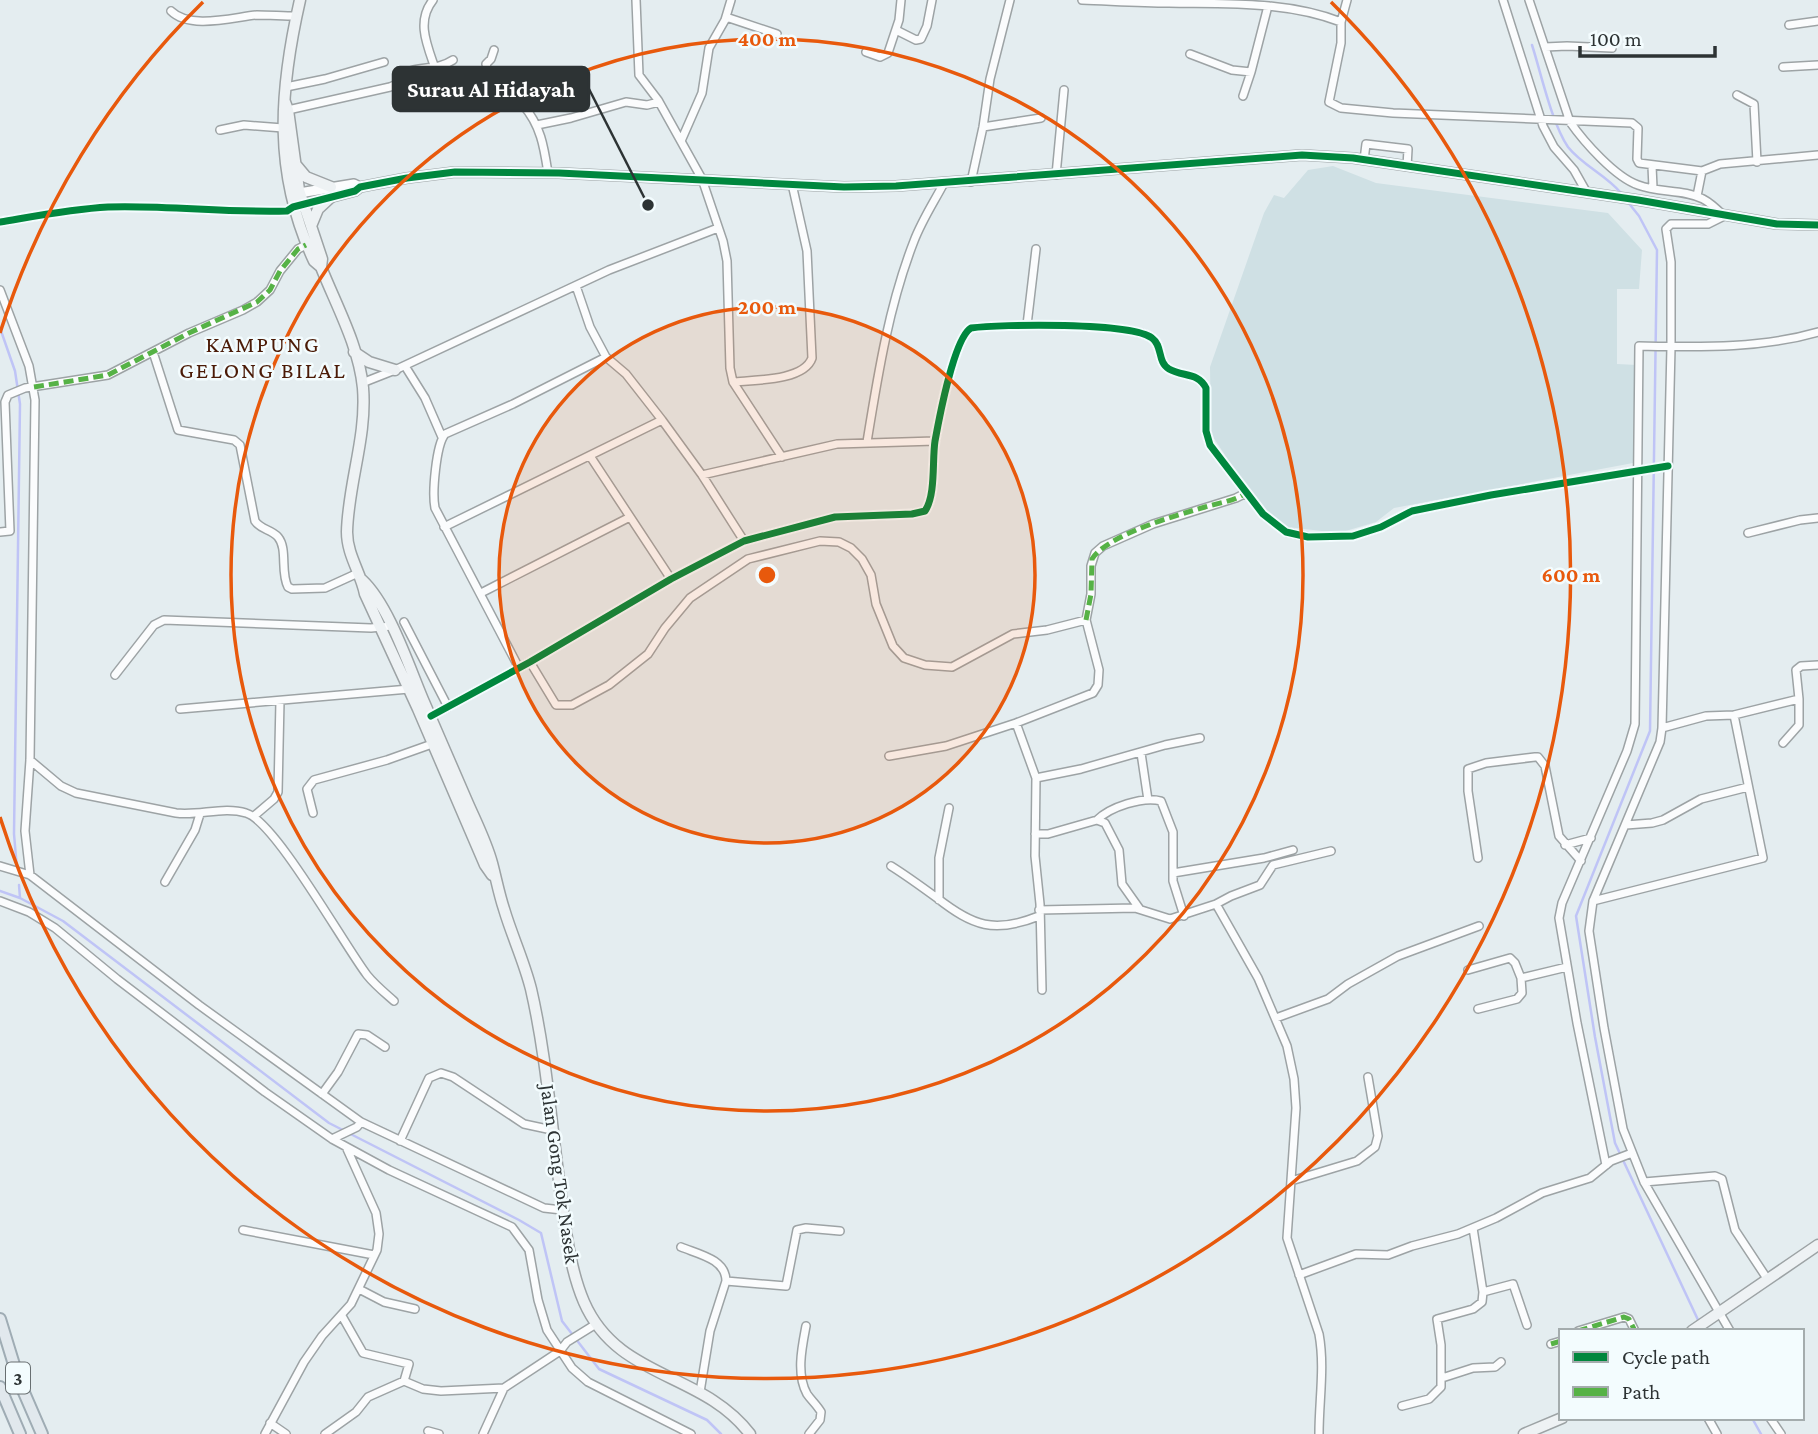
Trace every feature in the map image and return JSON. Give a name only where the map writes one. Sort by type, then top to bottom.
[{"type":"main road","name":"Jalan Gong Tok Nasek","points":[[295,193],[286,87],[300,0]]},
{"type":"main road","name":"Jalan Gong Tok Nasek","points":[[287,106],[282,110],[283,128],[306,245],[314,261],[321,267],[354,352],[362,383],[361,434],[347,532],[349,550],[360,576],[373,590],[432,744],[485,865],[494,878]]},
{"type":"main road","points":[[294,162],[306,177],[332,192],[318,209],[311,228]]},
{"type":"main road","name":"Jalan Gong Tok Nasek","points":[[298,206],[311,228],[322,259],[321,267]]},
{"type":"main road","points":[[354,352],[369,362],[400,368]]},
{"type":"main road","name":"Jalan Gong Tok Nasek","points":[[386,627],[431,716],[492,863],[494,878],[530,988],[544,1060],[562,1210],[579,1288],[596,1324],[613,1345],[700,1392],[734,1416],[750,1434]]},
{"type":"main road","points":[[418,709],[431,716],[427,732]]},
{"type":"main road","points":[[1696,1329],[1818,1245]]},
{"type":"main road","name":"3","points":[[0,1319],[19,1381],[42,1434]]},
{"type":"main road","name":"3","points":[[0,1387],[20,1434]]},
{"type":"main road","points":[[1524,1434],[1540,1431],[1559,1420]]},
{"type":"street","points":[[433,0],[425,10],[424,32],[435,68]]},
{"type":"street","points":[[636,0],[638,70],[702,179],[727,261],[730,368],[733,382],[782,457]]},
{"type":"street","points":[[681,141],[702,93],[709,48],[726,17],[731,0]]},
{"type":"street","points":[[866,52],[876,57],[886,55],[896,30],[901,0]]},
{"type":"street","points":[[896,30],[916,40],[920,39],[927,26],[932,0]]},
{"type":"street","points":[[971,181],[990,79],[1010,0]]},
{"type":"street","points":[[1082,0],[1268,6],[1308,12],[1341,22]]},
{"type":"street","points":[[1347,0],[1329,102],[1341,108],[1568,122],[1635,123],[1638,128],[1637,159],[1643,164],[1702,171],[1720,164],[1818,155]]},
{"type":"street","points":[[1503,0],[1553,147],[1574,170],[1587,193]]},
{"type":"street","points":[[1529,0],[1568,122],[1620,174],[1638,185],[1697,196],[1710,202],[1724,216]]},
{"type":"street","points":[[1243,96],[1268,6]]},
{"type":"street","points":[[171,11],[186,19],[208,21],[253,16],[296,16]]},
{"type":"street","points":[[726,17],[777,34]]},
{"type":"street","points":[[1789,25],[1818,21]]},
{"type":"street","points":[[1545,47],[1612,48]]},
{"type":"street","points":[[494,50],[486,64],[490,76],[523,105],[537,125],[543,141],[548,173]]},
{"type":"street","points":[[1190,54],[1232,70],[1251,72]]},
{"type":"street","points":[[287,106],[390,87],[399,83],[401,75],[409,70],[443,67],[453,60]]},
{"type":"street","points":[[286,87],[384,62]]},
{"type":"street","points":[[1783,67],[1818,65]]},
{"type":"street","points":[[1056,175],[1064,90]]},
{"type":"street","points":[[1738,95],[1754,104],[1757,162]]},
{"type":"street","points":[[537,125],[626,102],[650,105],[659,102]]},
{"type":"street","points":[[983,127],[1041,118]]},
{"type":"street","points":[[220,130],[244,125],[283,128]]},
{"type":"street","points":[[1364,160],[1366,144],[1408,149],[1407,167]]},
{"type":"street","points":[[295,193],[355,191],[360,187],[456,172],[548,173],[870,187],[1302,155],[1364,160],[1638,200],[1724,216],[1792,225],[1818,225]]},
{"type":"street","points":[[1652,166],[1653,188]]},
{"type":"street","points":[[1697,196],[1702,171]]},
{"type":"street","points":[[867,442],[879,367],[905,267],[914,239],[944,183]]},
{"type":"street","points":[[733,382],[794,375],[807,368],[812,358],[807,251],[792,184]]},
{"type":"street","points":[[0,222],[70,210],[108,207],[287,211],[332,192]]},
{"type":"street","points":[[1724,216],[1708,225],[1667,226],[1671,262],[1671,347],[1662,728],[1660,742],[1593,901],[1590,917],[1591,943],[1630,1153],[1693,1270],[1729,1329]]},
{"type":"street","points":[[362,383],[400,368],[609,270],[718,228]]},
{"type":"street","points":[[0,532],[10,531],[5,397],[29,388],[108,375],[257,302],[270,289],[280,271],[298,249],[306,245]]},
{"type":"street","points":[[1027,325],[1036,249]]},
{"type":"street","points":[[576,286],[590,327],[606,357],[626,374],[662,420],[702,475],[744,541]]},
{"type":"street","points":[[0,290],[29,366],[36,442],[30,760],[25,831],[30,875]]},
{"type":"street","points":[[431,716],[530,662],[671,579],[744,541],[835,517],[912,514],[925,510],[930,502],[935,441],[957,348],[967,330],[975,327],[1027,325],[1128,329],[1152,338],[1156,342],[1164,366],[1173,372],[1195,377],[1203,382],[1206,388],[1207,440],[1246,493],[1263,514],[1286,531],[1308,537],[1340,538],[1381,527],[1412,511],[1668,466]]},
{"type":"street","points":[[1609,1163],[1567,967],[1560,928],[1560,909],[1627,751],[1637,717],[1636,470],[1639,346],[1749,345],[1782,341],[1818,332]]},
{"type":"street","points":[[153,352],[178,430],[234,440],[240,445],[255,521],[280,540],[284,576],[288,586],[292,589],[325,588],[360,576]]},
{"type":"street","points":[[519,668],[435,508],[439,444],[442,437],[606,357]]},
{"type":"street","points":[[400,368],[425,398],[442,437]]},
{"type":"street","points":[[444,527],[662,420]]},
{"type":"street","points":[[702,475],[837,444],[935,441]]},
{"type":"street","points":[[590,456],[671,579]]},
{"type":"street","points":[[890,756],[946,746],[1016,723],[1096,691],[1098,670],[1086,620],[1091,594],[1092,559],[1103,546],[1172,517],[1246,493]]},
{"type":"street","points":[[481,593],[630,517]]},
{"type":"street","points":[[1748,533],[1818,518]]},
{"type":"street","points":[[530,662],[556,705],[572,705],[602,690],[648,654],[679,609],[705,586],[752,557],[786,552],[824,541],[844,544],[862,559],[871,575],[876,604],[893,646],[904,658],[925,665],[951,667],[1013,634],[1048,630],[1086,620]]},
{"type":"street","points":[[115,675],[154,625],[164,620],[386,627]]},
{"type":"street","points":[[404,622],[448,707]]},
{"type":"street","points":[[1783,743],[1798,724],[1796,670],[1801,666],[1818,665]]},
{"type":"street","points":[[180,709],[409,689]]},
{"type":"street","points":[[1662,728],[1706,716],[1734,715],[1799,699]]},
{"type":"street","points":[[254,816],[274,799],[278,792],[280,701]]},
{"type":"street","points":[[1593,901],[1763,858],[1734,715]]},
{"type":"street","points":[[1016,723],[1036,779],[1035,834],[1042,990]]},
{"type":"street","points":[[1036,779],[1200,738]]},
{"type":"street","points":[[313,813],[307,789],[314,780],[387,760],[432,744]]},
{"type":"street","points":[[1141,753],[1148,800]]},
{"type":"street","points":[[1478,858],[1466,771],[1469,766],[1535,757],[1544,763],[1559,836],[1564,845],[1581,861]]},
{"type":"street","points":[[30,760],[61,786],[76,793],[176,813],[234,811],[254,816],[295,865],[368,977],[394,1001]]},
{"type":"street","points":[[1626,825],[1663,820],[1701,799],[1748,787]]},
{"type":"street","points":[[1035,834],[1048,834],[1097,820],[1106,813],[1148,800],[1161,802],[1174,838],[1172,873],[1184,916]]},
{"type":"street","points":[[939,900],[939,858],[949,808]]},
{"type":"street","points":[[165,882],[195,830],[200,814]]},
{"type":"street","points":[[1097,820],[1105,823],[1110,830],[1119,850],[1122,884],[1139,908]]},
{"type":"street","points":[[1564,845],[1591,838]]},
{"type":"street","points":[[1172,873],[1264,858],[1293,850]]},
{"type":"street","points":[[891,866],[963,918],[980,924],[1010,925],[1039,913],[1139,908],[1166,919],[1184,916],[1259,885],[1273,865],[1331,851]]},
{"type":"street","points":[[0,866],[30,875],[199,1005],[322,1094],[359,1125],[400,1141],[544,1208],[562,1210]]},
{"type":"street","points":[[0,901],[29,912],[55,928],[265,1092],[332,1139],[512,1227],[529,1250],[543,1317],[551,1338],[577,1374],[691,1434]]},
{"type":"street","points":[[1216,904],[1258,978],[1287,1046],[1296,1096],[1287,1238],[1322,1347],[1319,1434]]},
{"type":"street","points":[[1276,1018],[1328,999],[1405,952],[1479,926]]},
{"type":"street","points":[[1468,970],[1510,958],[1521,978],[1522,993],[1517,999],[1478,1009]]},
{"type":"street","points":[[1521,978],[1567,967]]},
{"type":"street","points":[[322,1094],[338,1072],[358,1034],[367,1035],[385,1047]]},
{"type":"street","points":[[400,1141],[429,1079],[441,1073],[453,1077],[524,1124],[552,1130]]},
{"type":"street","points":[[1291,1181],[1357,1161],[1376,1147],[1378,1136],[1368,1077]]},
{"type":"street","points":[[332,1139],[359,1125]]},
{"type":"street","points":[[265,1434],[316,1344],[342,1316],[359,1289],[374,1255],[379,1234],[376,1213],[346,1147]]},
{"type":"street","points":[[1298,1275],[1356,1254],[1388,1255],[1473,1228],[1542,1193],[1590,1178],[1609,1163],[1630,1153]]},
{"type":"street","points":[[1644,1182],[1710,1176],[1722,1179],[1735,1230],[1768,1280]]},
{"type":"street","points":[[726,1281],[786,1286],[797,1230],[806,1228],[840,1231]]},
{"type":"street","points":[[1402,1406],[1429,1399],[1438,1391],[1442,1378],[1437,1319],[1479,1306],[1482,1302],[1483,1292],[1473,1228]]},
{"type":"street","points":[[243,1230],[374,1255]]},
{"type":"street","points":[[681,1247],[718,1263],[724,1269],[726,1281],[710,1331],[700,1392]]},
{"type":"street","points":[[1483,1292],[1513,1284],[1527,1325]]},
{"type":"street","points":[[359,1289],[384,1301],[415,1309]]},
{"type":"street","points":[[342,1316],[363,1353],[409,1364],[404,1381]]},
{"type":"street","points":[[1585,1329],[1624,1317],[1629,1319],[1634,1329]]},
{"type":"street","points":[[325,1434],[356,1412],[373,1393],[404,1381],[423,1389],[441,1391],[504,1388],[596,1324]]},
{"type":"street","points":[[806,1326],[801,1352],[803,1378],[808,1395],[821,1412],[820,1420],[810,1434]]},
{"type":"street","points":[[1551,1344],[1559,1342]]},
{"type":"street","points":[[1442,1378],[1473,1368],[1495,1367],[1501,1362]]},
{"type":"street","points":[[483,1434],[504,1388]]},
{"type":"street","points":[[270,1423],[286,1434]]},
{"type":"street","points":[[428,1431],[439,1434]]},
{"type":"shaded area","points":[[1333,166],[1376,183],[1608,213],[1642,250],[1639,289],[1617,289],[1617,364],[1637,365],[1633,463],[1394,508],[1376,522],[1339,533],[1287,527],[1257,503],[1211,434],[1210,367],[1264,213],[1274,195],[1284,198],[1308,170]]},
{"type":"waterway","points":[[1532,45],[1552,112],[1568,147],[1621,193]]},
{"type":"waterway","points":[[1627,201],[1639,216],[1657,250],[1650,731],[1576,916],[1615,1143],[1699,1322]]},
{"type":"waterway","points":[[0,328],[15,371],[20,404],[14,834],[17,869]]},
{"type":"waterway","points":[[19,885],[20,898]]},
{"type":"waterway","points":[[0,891],[20,898],[63,921],[329,1123],[541,1233],[562,1321],[599,1369],[707,1420],[721,1434]]},
{"type":"waterway","points":[[1753,1420],[1761,1434]]},
{"type":"marked path","points":[[34,387],[108,375],[257,302],[270,290],[280,271],[298,249],[306,245]]},
{"type":"marked path","points":[[1086,620],[1091,594],[1092,559],[1100,550],[1144,527],[1232,500],[1246,493]]},
{"type":"marked path","points":[[1585,1329],[1624,1317],[1629,1319],[1634,1329]]},
{"type":"marked path","points":[[1551,1344],[1559,1342]]},
{"type":"cycle path","points":[[0,222],[108,207],[287,211],[293,207],[355,191],[360,187],[455,172],[559,173],[844,187],[896,186],[1302,155],[1353,158],[1638,200],[1777,224],[1818,225]]},
{"type":"cycle path","points":[[431,716],[530,662],[671,579],[744,541],[835,517],[912,514],[925,511],[931,496],[935,441],[948,380],[959,347],[971,328],[1035,325],[1093,327],[1119,329],[1152,338],[1158,345],[1165,366],[1203,383],[1206,388],[1206,431],[1210,445],[1263,514],[1286,532],[1308,537],[1353,536],[1381,527],[1412,511],[1668,466]]},
{"type":"place","name":"Surau Al Hidayah","points":[[648,205]]},
{"type":"district","name":"KAMPUNG GELONG BILAL","points":[[263,357]]}]
